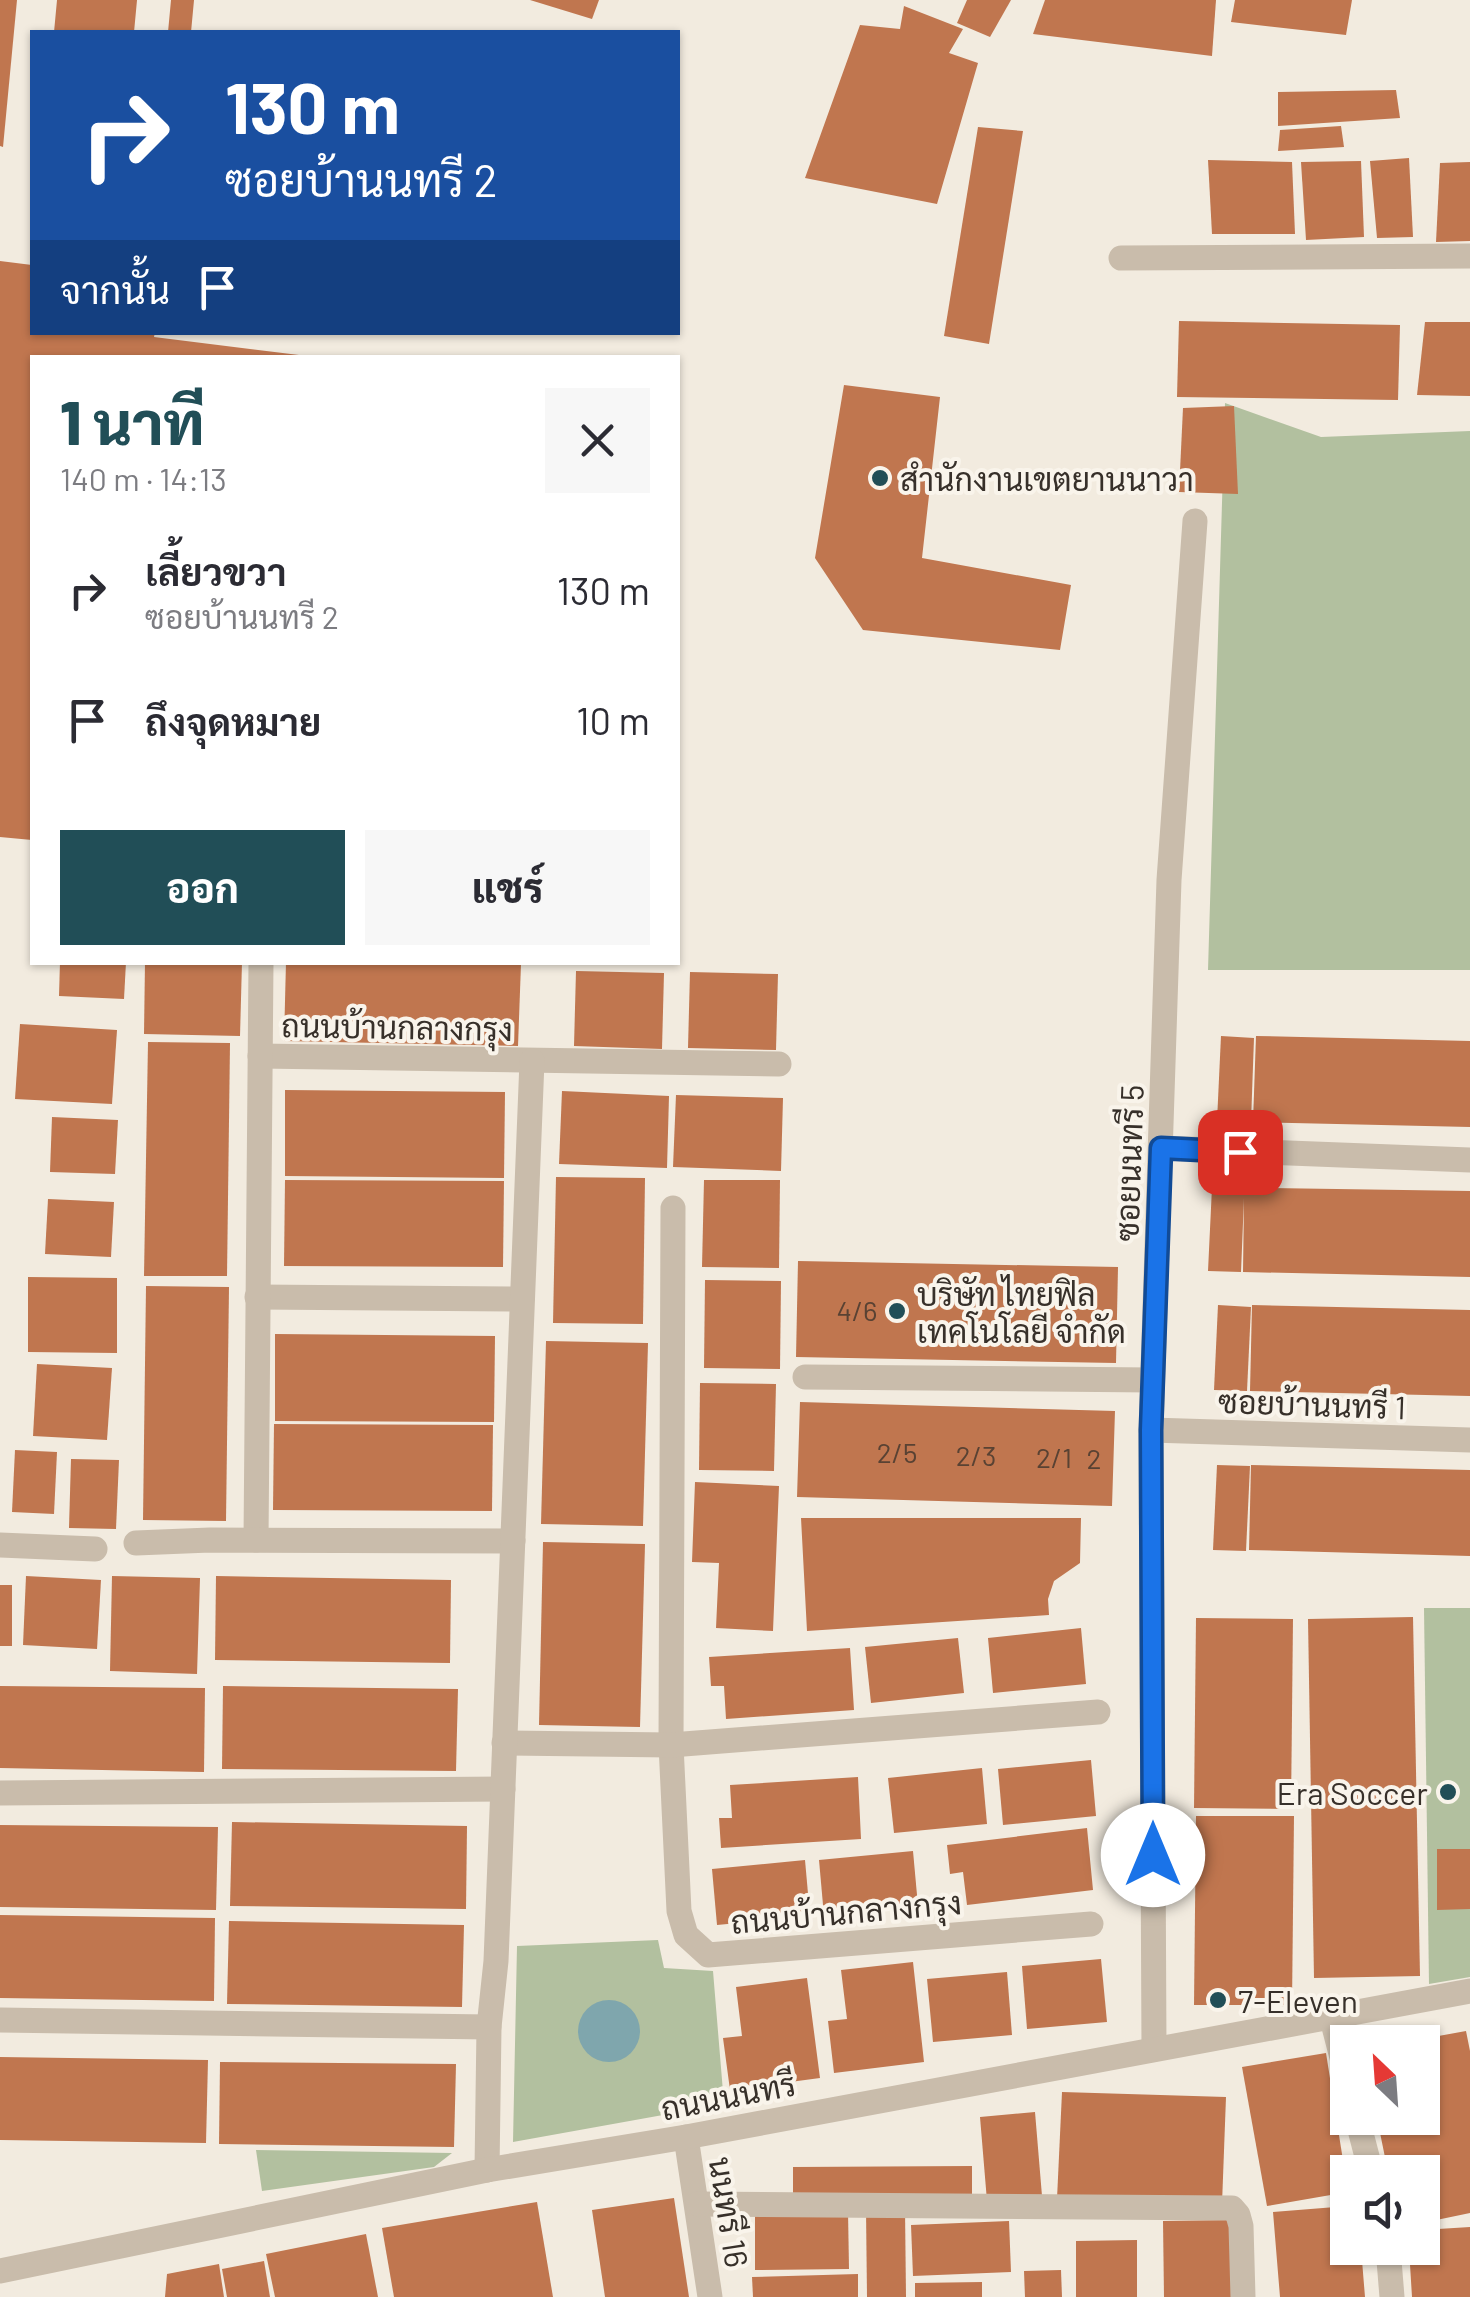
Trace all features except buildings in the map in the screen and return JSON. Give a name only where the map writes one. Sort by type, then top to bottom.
[{"type":"street","points":[[1121,258],[1470,256]]},
{"type":"street","name":"ซอยนนทรี 5","points":[[1154,2048],[1152,1380],[1169,880],[1195,521]]},
{"type":"street","name":"ถนนบ้านกลางกรุง","points":[[256,1540],[261,965]]},
{"type":"street","name":"ถนนบ้านกลางกรุง","points":[[260,1056],[779,1064]]},
{"type":"street","name":"ถนนบ้านกลางกรุง","points":[[488,2170],[489,2027],[496,1961],[532,1060]]},
{"type":"street","points":[[1161,1148],[1470,1160]]},
{"type":"street","name":"ถนนบ้านกลางกรุง","points":[[673,1208],[671,1745],[679,1911],[686,1936],[708,1955],[1091,1924]]},
{"type":"street","points":[[257,1297],[522,1299]]},
{"type":"street","points":[[806,1377],[1152,1380]]},
{"type":"street","name":"ซอยบ้านนทรี 1","points":[[1151,1430],[1470,1440]]},
{"type":"street","points":[[136,1543],[513,1542]]},
{"type":"street","points":[[0,1544],[94,1549]]},
{"type":"street","points":[[504,1743],[671,1745],[1098,1712]]},
{"type":"street","points":[[0,1793],[503,1789]]},
{"type":"street","name":"ถนนนนทรี","points":[[0,2271],[488,2170],[686,2137],[1470,1991]]},
{"type":"street","points":[[1331,2015],[1334,2025]]},
{"type":"street","points":[[0,2020],[489,2027]]},
{"type":"street","name":"นนทรี 16","points":[[686,2137],[710,2297]]},
{"type":"street","points":[[698,2204],[1232,2208],[1241,2226],[1243,2297]]},
{"type":"street","points":[[1389,2265],[1392,2297]]},
{"type":"green space","points":[[1225,403],[1321,437],[1470,431],[1470,970],[1208,970]]},
{"type":"green space","name":"Era Soccer","points":[[1424,1608],[1470,1608],[1470,1977],[1429,1984]]},
{"type":"green space","points":[[658,1940],[664,1968],[713,1971],[724,2104],[513,2142],[517,1946]]},
{"type":"green space","points":[[256,2150],[452,2153],[434,2167],[262,2191]]},
{"type":"water","points":[[609,2000],[631,2009],[640,2031],[631,2053],[609,2062],[587,2053],[578,2031],[587,2009]]},
{"type":"place","name":"สำนักงานเขตยานนาวา","points":[[880,478]]},
{"type":"place","name":"บริษัท ไทยฟิล เทคโนโลยี จำกัด","points":[[897,1311]]},
{"type":"place","name":"Era Soccer","points":[[1448,1792]]},
{"type":"place","name":"7-Eleven","points":[[1218,2000]]},
{"type":"route","points":[[1153,1855],[1151,1430],[1161,1148],[1240,1152]]}]
